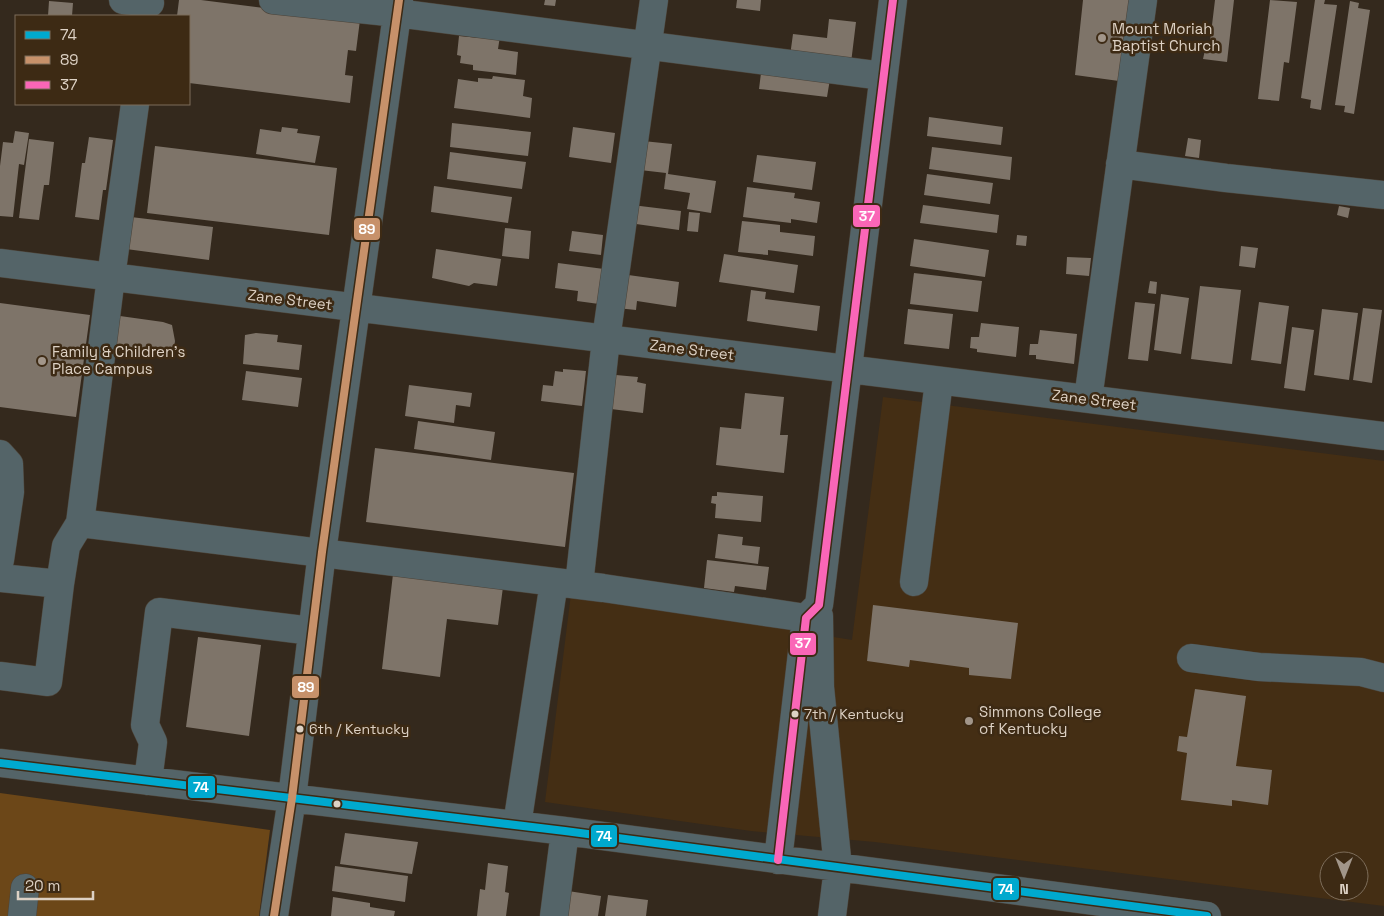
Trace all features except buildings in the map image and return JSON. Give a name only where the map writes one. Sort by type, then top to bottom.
[{"type":"street","points":[[123,0],[150,7]]},
{"type":"street","points":[[273,0],[398,6],[648,46],[883,76]]},
{"type":"street","points":[[517,825],[567,583],[606,339],[654,0]]},
{"type":"street","points":[[778,860],[846,369],[893,0]]},
{"type":"street","points":[[1088,399],[1143,0]]},
{"type":"street","points":[[274,916],[292,798],[322,552],[398,6]]},
{"type":"street","points":[[0,676],[48,682],[66,546],[80,523],[135,105]]},
{"type":"street","points":[[1120,164],[1226,178],[1384,195]]},
{"type":"street","name":"Zane Street","points":[[0,263],[1384,436]]},
{"type":"street","points":[[914,582],[940,381]]},
{"type":"street","points":[[0,454],[9,464],[10,492],[0,560]]},
{"type":"street","points":[[80,523],[812,611]]},
{"type":"street","points":[[0,578],[60,584]]},
{"type":"street","points":[[812,611],[821,640],[820,687],[838,868],[832,916]]},
{"type":"street","points":[[148,781],[154,742],[145,725],[159,612],[312,631]]},
{"type":"street","points":[[1191,658],[1259,667],[1361,672],[1384,678]]},
{"type":"street","points":[[0,763],[565,831],[1207,916]]},
{"type":"street","points":[[554,916],[565,831]]},
{"type":"street","points":[[22,916],[25,888]]},
{"type":"shaded area","name":"Simmons College of Kentucky","points":[[883,397],[1384,461],[1384,906],[1344,901],[1369,901],[1369,851],[1319,851],[1319,898],[875,842],[751,831],[545,802],[571,594],[852,640]]},
{"type":"shaded area","points":[[0,793],[270,830],[259,916],[0,916]]},
{"type":"transit line","name":"89","points":[[274,916],[292,798],[322,552],[399,0]]},
{"type":"transit line","name":"37","points":[[778,860],[806,618],[819,605],[893,0]]},
{"type":"transit line","name":"74","points":[[0,763],[565,831],[1207,916]]},
{"type":"place","name":"Mount Moriah Baptist Church","points":[[1102,38]]},
{"type":"place","name":"Family & Children’s Place Campus","points":[[42,361]]},
{"type":"place","name":"7th / Kentucky","points":[[795,714]]},
{"type":"place","name":"Simmons College of Kentucky","points":[[969,721]]},
{"type":"place","name":"6th / Kentucky","points":[[300,729]]}]
